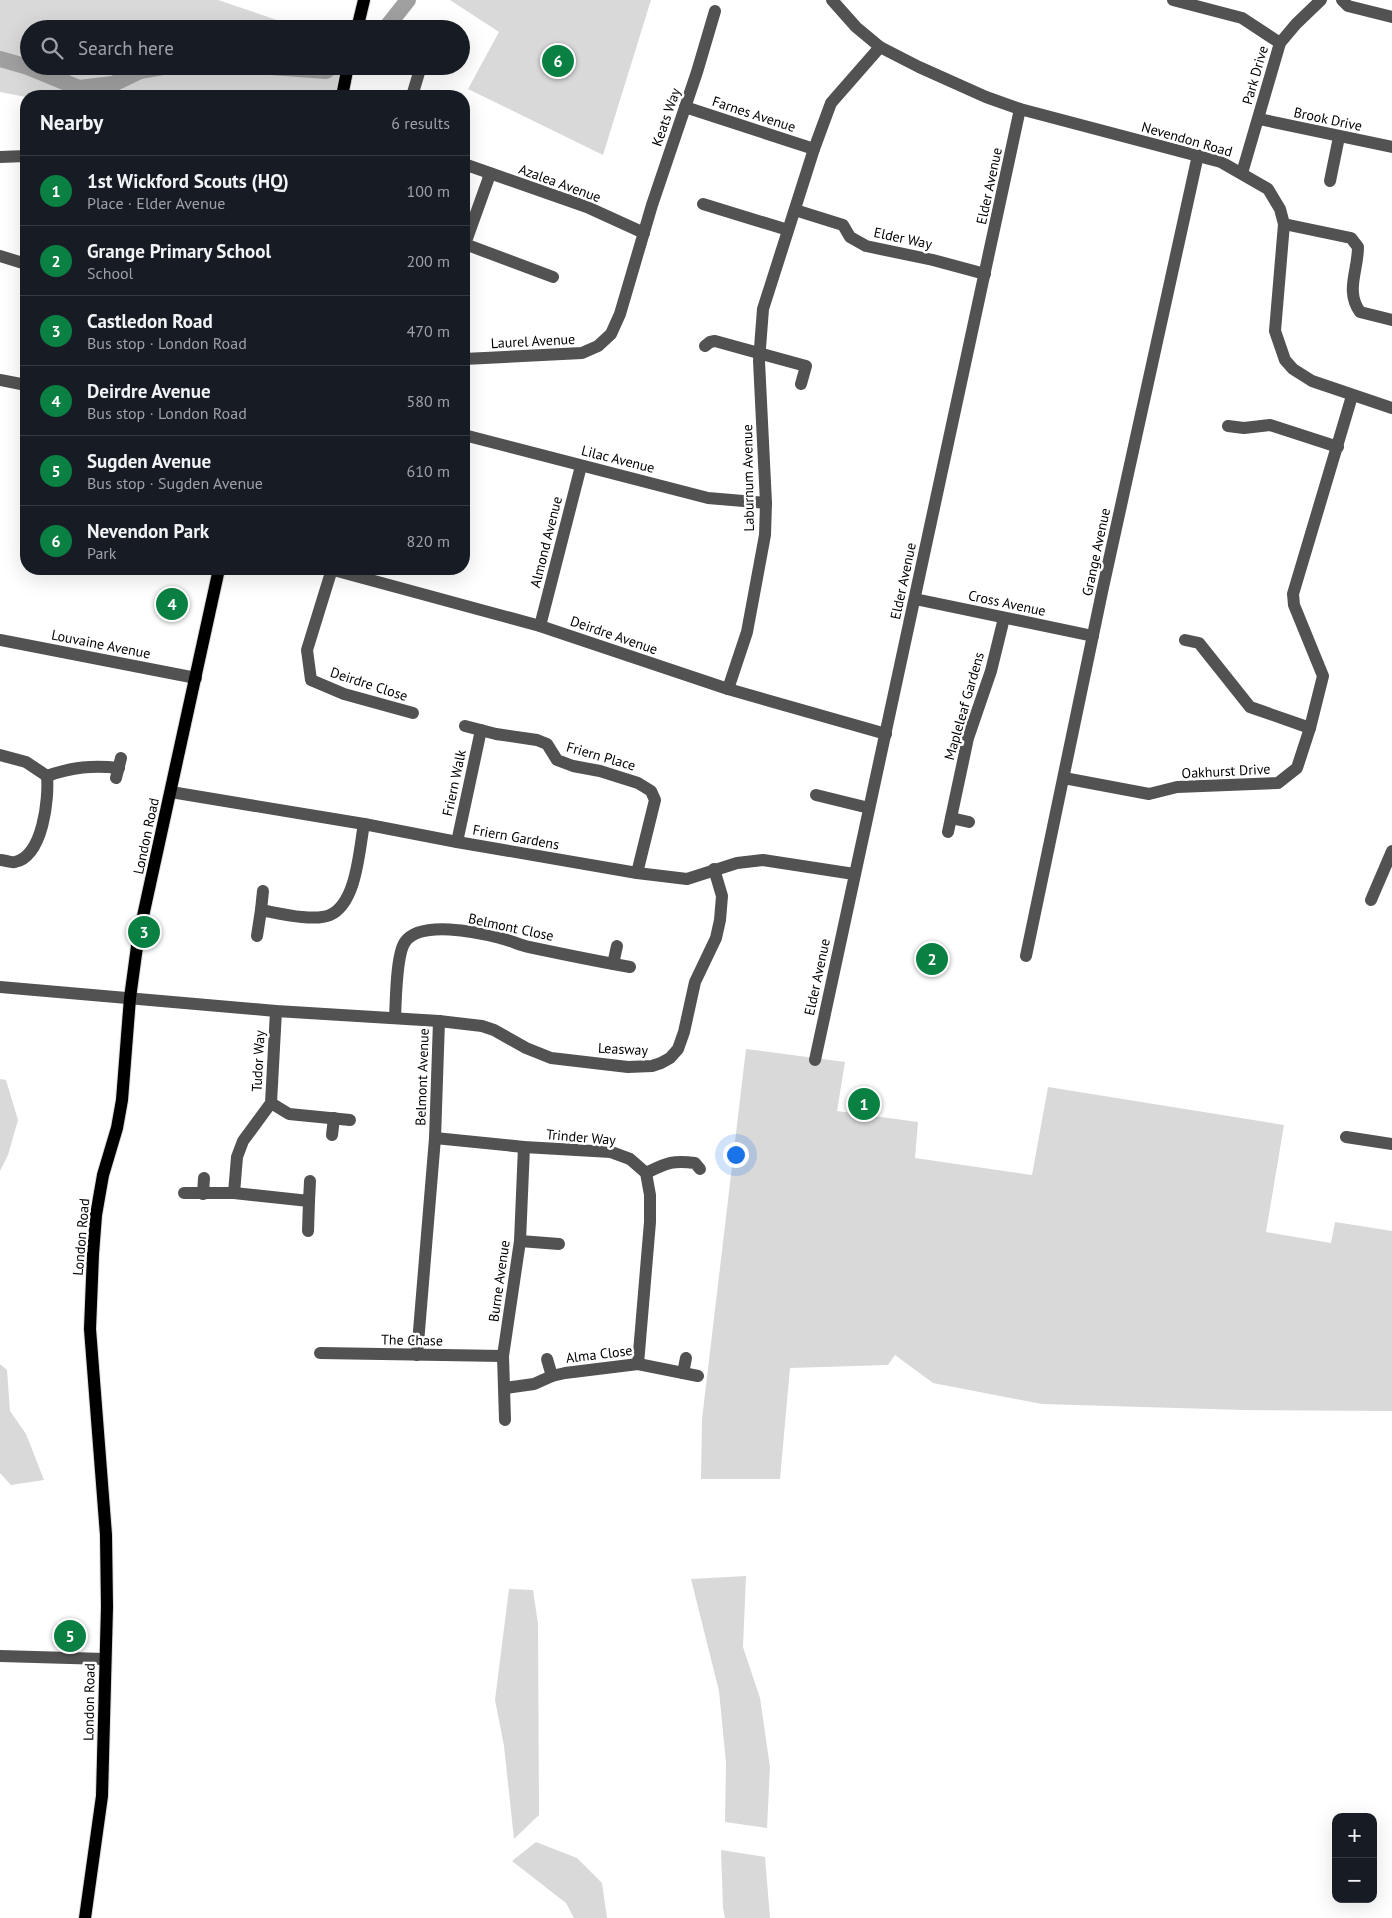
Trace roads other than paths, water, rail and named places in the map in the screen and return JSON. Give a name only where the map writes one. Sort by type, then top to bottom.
[{"type":"main road","points":[[359,20],[364,0]]},
{"type":"main road","points":[[343,90],[346,75]]},
{"type":"main road","name":"London Road","points":[[85,1918],[102,1796],[107,1608],[106,1535],[90,1319],[96,1214],[102,1175],[117,1128],[122,1100],[130,998],[138,939],[218,575]]},
{"type":"street","name":"Nevendon Road","points":[[832,0],[856,27],[880,46],[919,67],[1020,109],[1222,162],[1268,189],[1280,209],[1284,224],[1275,331],[1285,360],[1312,381],[1392,408]]},
{"type":"street","points":[[1173,0],[1242,18],[1280,43]]},
{"type":"street","name":"Park Drive","points":[[1242,173],[1280,43],[1296,24],[1322,0]]},
{"type":"street","points":[[1342,0],[1348,6],[1392,18]]},
{"type":"street","name":"Keats Way","points":[[644,233],[715,11]]},
{"type":"street","name":"Laburnum Avenue","points":[[728,689],[747,632],[765,535],[766,503],[760,352],[763,309],[814,149],[831,103],[880,46]]},
{"type":"street","points":[[414,90],[418,75]]},
{"type":"street","name":"Farnes Avenue","points":[[685,107],[814,149]]},
{"type":"street","name":"Elder Avenue","points":[[815,1060],[1020,109]]},
{"type":"street","name":"Brook Drive","points":[[1259,119],[1392,147]]},
{"type":"street","points":[[1330,181],[1339,137]]},
{"type":"street","name":"Grange Avenue","points":[[1026,956],[1093,636],[1198,155]]},
{"type":"street","points":[[0,157],[20,156]]},
{"type":"street","name":"Azalea Avenue","points":[[470,166],[586,207],[644,233]]},
{"type":"street","points":[[470,230],[489,173]]},
{"type":"street","points":[[702,204],[788,230]]},
{"type":"street","name":"Elder Way","points":[[795,210],[843,225],[850,237],[866,246],[933,260],[985,274]]},
{"type":"street","points":[[1284,224],[1351,238],[1358,247],[1352,295],[1355,304],[1360,312],[1392,320]]},
{"type":"street","name":"Laurel Avenue","points":[[470,359],[582,353],[598,346],[611,334],[620,314],[644,233]]},
{"type":"street","points":[[470,246],[553,277]]},
{"type":"street","points":[[0,256],[20,262]]},
{"type":"street","points":[[704,346],[715,341],[806,366],[801,384]]},
{"type":"street","points":[[1,384],[20,385]]},
{"type":"street","name":"Oakhurst Drive","points":[[1064,778],[1149,794],[1177,787],[1278,783],[1297,768],[1310,728],[1323,676],[1294,605],[1293,594],[1352,396]]},
{"type":"street","points":[[1228,426],[1244,428],[1270,424],[1338,447]]},
{"type":"street","name":"Lilac Avenue","points":[[470,437],[708,498],[766,503]]},
{"type":"street","name":"Almond Avenue","points":[[540,626],[581,466]]},
{"type":"street","name":"Deirdre Close","points":[[329,575],[307,650],[311,680],[344,694],[413,714]]},
{"type":"street","name":"Deirdre Avenue","points":[[353,575],[540,626],[728,689],[886,734]]},
{"type":"street","name":"Cross Avenue","points":[[915,599],[1093,636]]},
{"type":"street","name":"Mapleleaf Gardens","points":[[948,832],[968,738],[992,671],[1004,618]]},
{"type":"street","name":"Louvaine Avenue","points":[[0,640],[196,678]]},
{"type":"street","points":[[1185,640],[1199,643],[1250,707],[1310,728]]},
{"type":"street","name":"Friern Place","points":[[465,726],[496,734],[537,740],[547,744],[557,760],[638,783],[651,791],[655,800],[637,873]]},
{"type":"street","name":"Friern Walk","points":[[457,842],[480,730]]},
{"type":"street","points":[[0,755],[26,762],[47,776],[49,792],[34,848],[26,856],[14,862],[0,860]]},
{"type":"street","points":[[47,776],[89,766],[119,768]]},
{"type":"street","name":"Friern Gardens","points":[[171,792],[364,824],[637,873],[687,879],[737,863],[763,860],[854,874]]},
{"type":"street","points":[[816,796],[869,808]]},
{"type":"street","points":[[951,818],[969,822]]},
{"type":"street","points":[[261,910],[315,917],[330,915],[343,905],[351,890],[364,824]]},
{"type":"street","points":[[1371,900],[1392,850]]},
{"type":"street","name":"Leasway","points":[[439,1021],[482,1026],[551,1058],[628,1067],[652,1066],[661,1063],[670,1058],[678,1049],[684,1032],[695,982],[716,938],[722,896],[714,869]]},
{"type":"street","points":[[257,936],[263,891]]},
{"type":"street","name":"Belmont Close","points":[[394,1018],[400,952],[405,941],[416,933],[434,929],[484,934],[502,938],[526,947],[630,967]]},
{"type":"street","points":[[613,964],[617,946]]},
{"type":"street","name":"Belmont Avenue","points":[[0,987],[276,1011],[439,1021],[435,1138],[417,1355]]},
{"type":"street","name":"Tudor Way","points":[[234,1193],[237,1157],[243,1141],[271,1103],[276,1011]]},
{"type":"street","points":[[271,1103],[289,1114],[350,1120]]},
{"type":"street","points":[[332,1135],[334,1118]]},
{"type":"street","points":[[1346,1137],[1392,1144]]},
{"type":"street","name":"Trinder Way","points":[[435,1138],[524,1147],[611,1152],[630,1159],[646,1173]]},
{"type":"street","name":"Burne Avenue","points":[[506,1420],[503,1356],[520,1241],[524,1147]]},
{"type":"street","points":[[638,1364],[650,1222],[650,1195],[646,1173],[677,1161],[695,1164],[700,1169]]},
{"type":"street","points":[[203,1194],[204,1178]]},
{"type":"street","points":[[308,1231],[310,1181]]},
{"type":"street","points":[[184,1193],[234,1193],[309,1201]]},
{"type":"street","points":[[520,1241],[559,1244]]},
{"type":"street","name":"The Chase","points":[[320,1353],[503,1356]]},
{"type":"street","points":[[683,1373],[686,1358]]},
{"type":"street","points":[[547,1359],[552,1376]]},
{"type":"street","name":"Alma Close","points":[[505,1388],[534,1384],[552,1376],[638,1364],[698,1376]]},
{"type":"street","points":[[0,1656],[105,1659]]},
{"type":"waterway","points":[[392,20],[408,0]]},
{"type":"waterway","points":[[0,59],[20,65]]},
{"type":"waterway","points":[[47,75],[79,88],[113,84],[132,75]]},
{"type":"place","name":"Nevendon Park","points":[[558,61]]},
{"type":"place","name":"Deirdre Avenue","points":[[172,604]]},
{"type":"place","name":"Castledon Road","points":[[144,932]]},
{"type":"place","name":"Grange Primary School","points":[[932,959]]},
{"type":"place","name":"1st Wickford Scouts (HQ)","points":[[864,1104]]},
{"type":"place","name":"Sugden Avenue","points":[[70,1636]]}]
